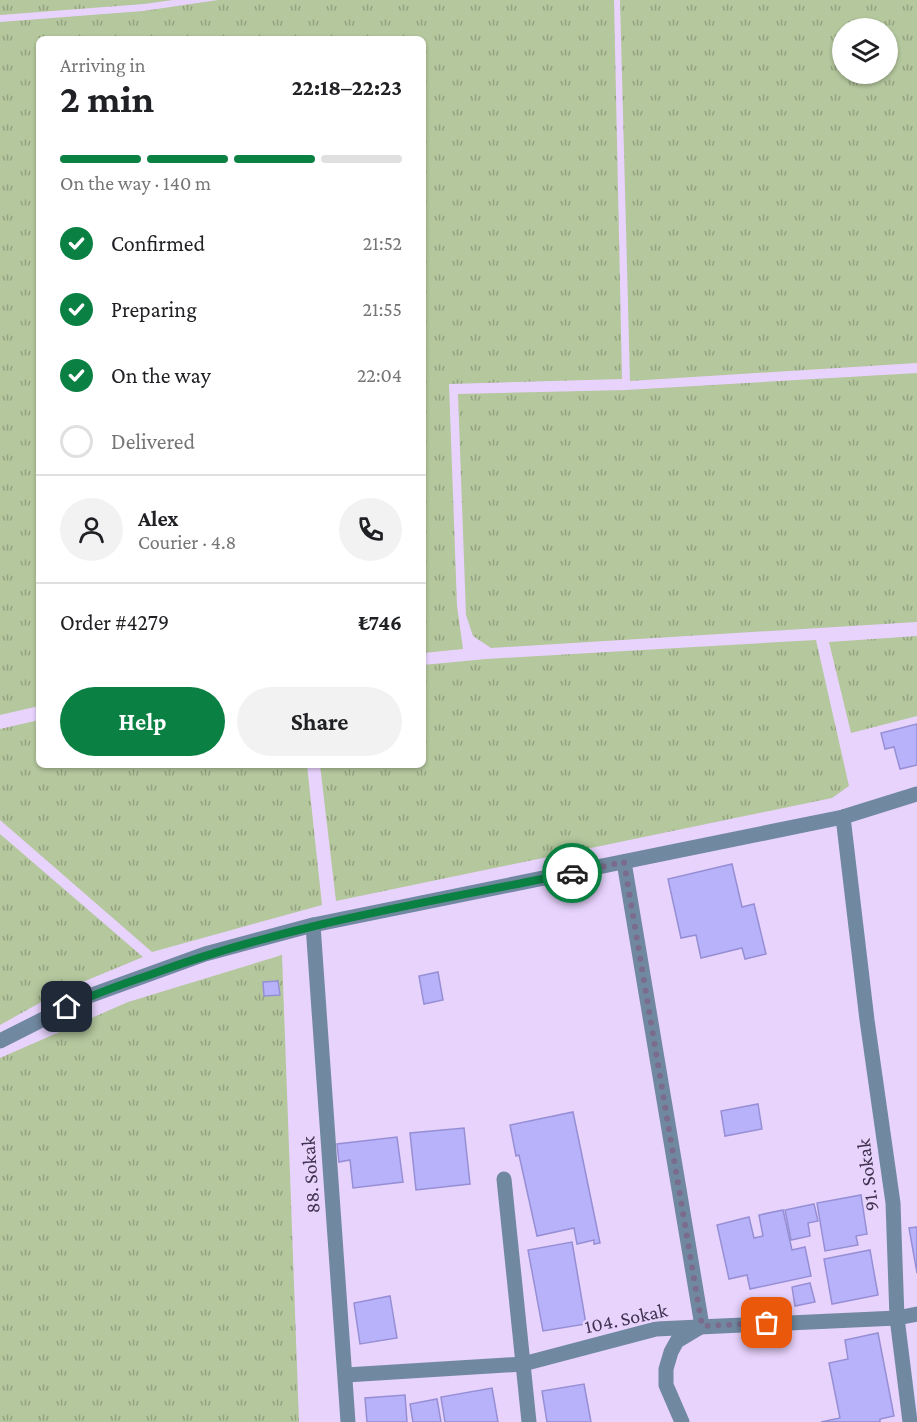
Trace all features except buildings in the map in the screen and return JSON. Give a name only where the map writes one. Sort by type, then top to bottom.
[{"type":"street","points":[[0,1041],[88,996],[205,954],[313,925],[843,817],[917,794]]},
{"type":"street","name":"91. Sokak","points":[[843,817],[892,1203],[897,1318],[910,1422]]},
{"type":"street","points":[[624,862],[702,1326],[676,1341],[666,1369],[666,1385],[682,1422]]},
{"type":"street","name":"88. Sokak","points":[[313,925],[348,1422]]},
{"type":"street","points":[[504,1179],[530,1422]]},
{"type":"street","name":"104. Sokak","points":[[346,1375],[524,1364],[656,1329],[897,1318],[917,1314]]},
{"type":"green space","points":[[0,0],[173,0],[0,15]]},
{"type":"green space","points":[[218,0],[614,0],[622,379],[449,384],[457,606],[463,649],[426,653],[426,36],[36,36],[36,707],[0,715],[0,22],[143,11]]},
{"type":"green space","points":[[620,0],[917,0],[917,363],[630,381]]},
{"type":"green space","points":[[917,373],[917,622],[491,648],[473,636],[466,615],[458,394],[626,390]]},
{"type":"green space","points":[[917,636],[917,716],[851,733],[829,642]]},
{"type":"green space","points":[[816,640],[849,786],[832,798],[336,901],[320,768],[426,768],[426,665],[486,659]]},
{"type":"green space","points":[[36,721],[36,768],[307,768],[322,905],[152,952],[0,820],[0,729]]},
{"type":"green space","points":[[0,834],[143,957],[61,991],[0,1025]]},
{"type":"green space","points":[[282,955],[299,1422],[0,1422],[0,1058],[128,1002]]},
{"type":"way so far","points":[[572,873],[624,862],[702,1326],[767,1323]]},
{"type":"route","points":[[67,1007],[88,996],[205,954],[313,925],[572,873]]}]
